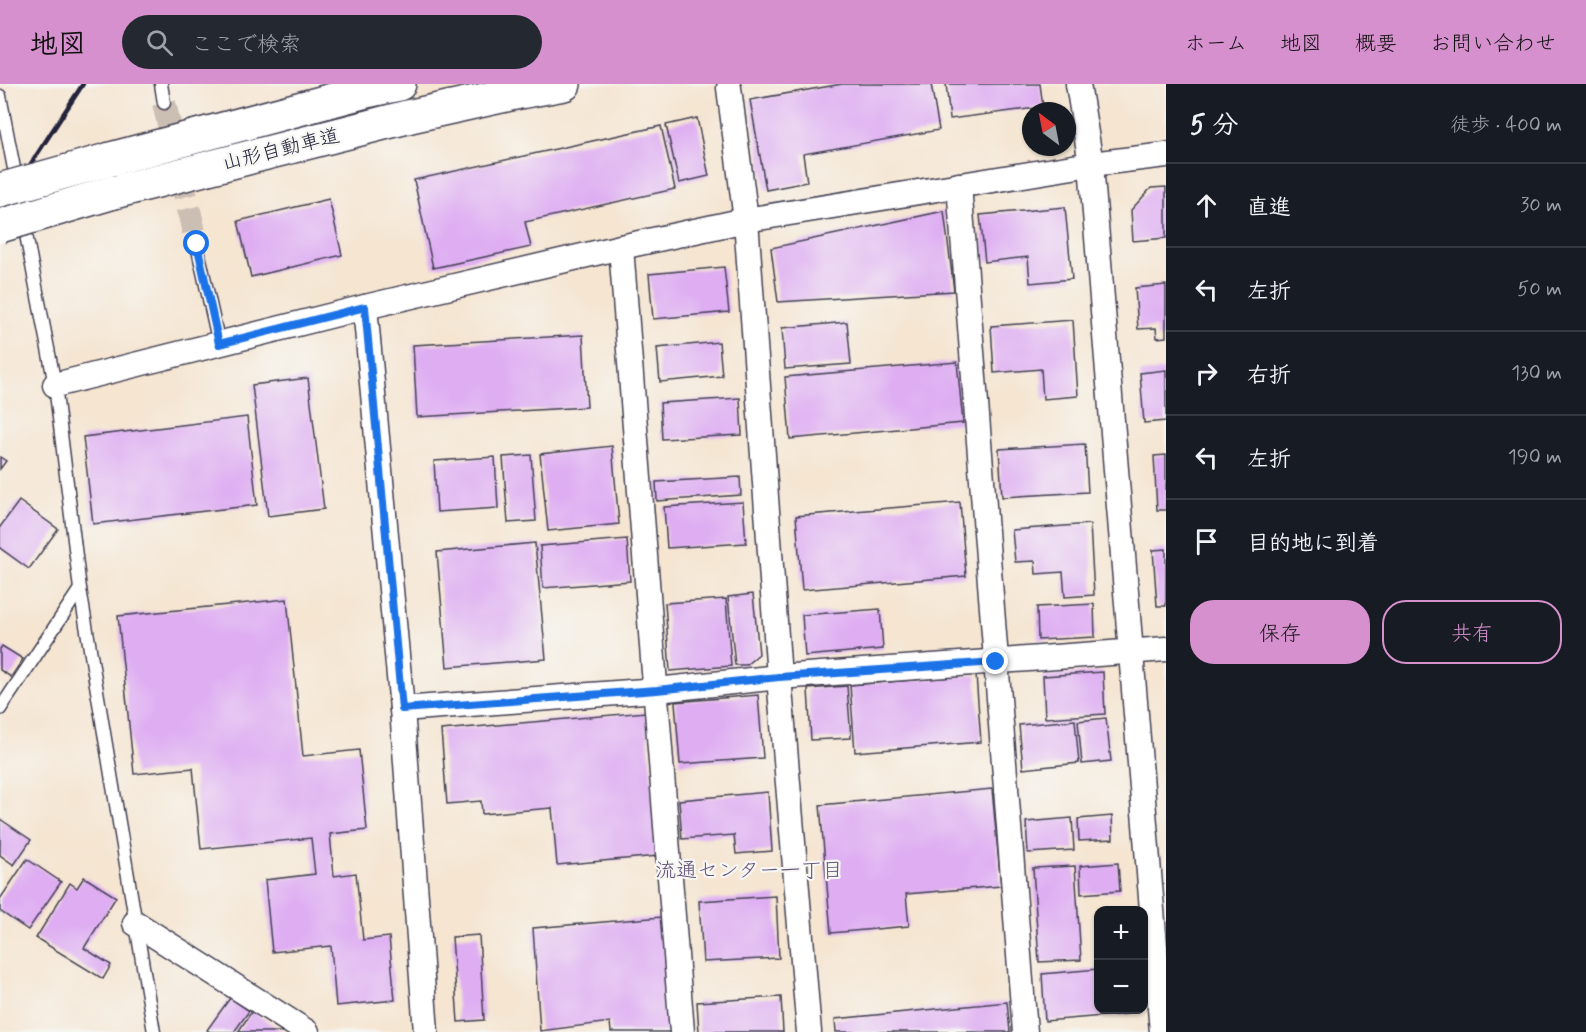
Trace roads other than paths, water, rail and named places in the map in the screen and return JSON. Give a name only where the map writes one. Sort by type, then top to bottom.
[{"type":"highway","name":"山形自動車道","points":[[10,206],[111,159],[399,84]]},
{"type":"highway","name":"山形自動車道","points":[[10,206],[114,192],[411,116],[564,84]]},
{"type":"street","points":[[1078,84],[1091,164],[1162,1032]]},
{"type":"street","points":[[729,88],[746,220],[779,677],[809,1032]]},
{"type":"street","points":[[55,386],[365,307],[746,220],[1091,164],[1166,155]]},
{"type":"street","points":[[959,185],[1025,1032]]},
{"type":"street","points":[[621,247],[682,1032]]},
{"type":"street","points":[[365,307],[402,709],[426,1032]]},
{"type":"street","points":[[402,709],[657,690],[779,677],[1166,649]]},
{"type":"street","points":[[135,923],[306,1032]]},
{"type":"lane","points":[[161,84],[164,103]]},
{"type":"lane","points":[[0,96],[10,206],[55,386],[80,589],[154,1032]]},
{"type":"lane","points":[[197,244],[219,344]]},
{"type":"lane","points":[[0,709],[80,589]]},
{"type":"tunnel","points":[[164,103],[197,245]]},
{"type":"railway","points":[[0,211],[83,84]]},
{"type":"district","name":"流通センター一丁目","points":[[749,871]]}]
